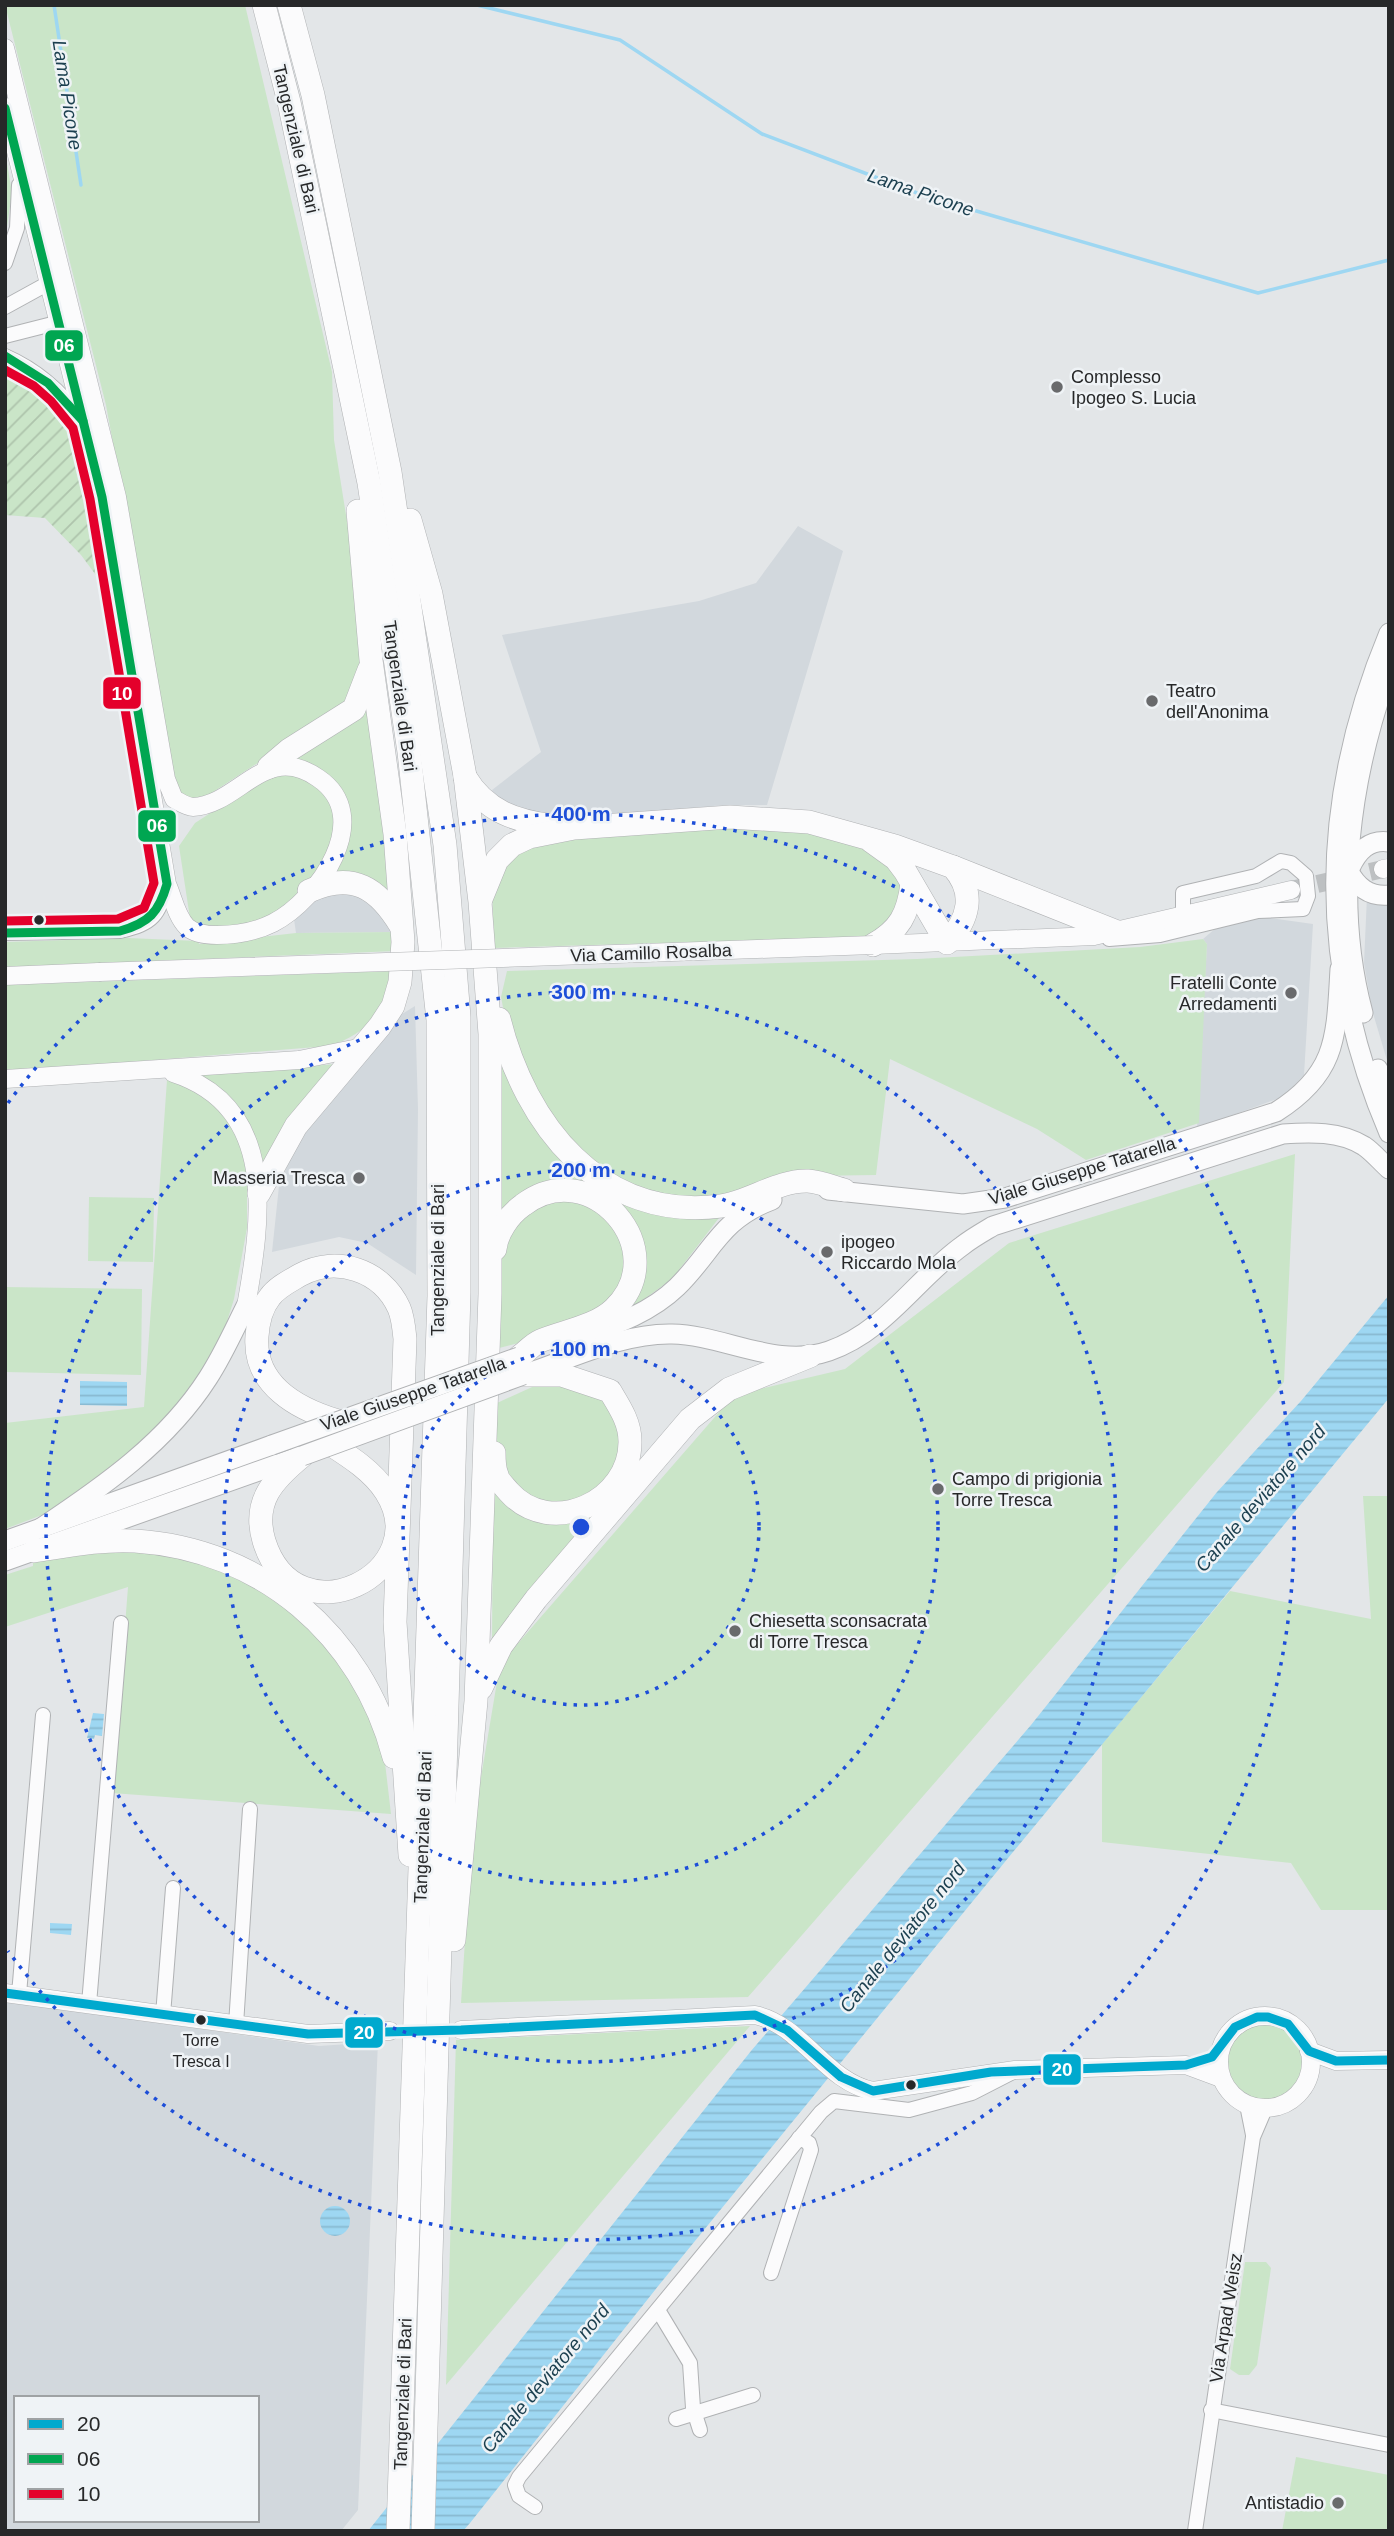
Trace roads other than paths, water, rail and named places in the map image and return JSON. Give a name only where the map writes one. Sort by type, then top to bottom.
[{"type":"highway","name":"Tangenziale di Bari","points":[[264,5],[289,102],[369,483],[409,752],[438,1020],[439,1296],[421,1923],[397,2526]]},
{"type":"highway","name":"Tangenziale di Bari","points":[[289,5],[313,95],[390,472],[444,845],[459,1017],[459,1293],[423,2531]]},
{"type":"highway","points":[[259,1193],[296,1126],[358,1048],[380,1026],[393,1006],[400,982],[402,927],[396,834],[371,660],[363,555],[348,437],[353,404]]},
{"type":"highway","points":[[390,472],[413,526],[432,594],[465,776],[487,979],[490,1294],[476,1701],[454,1945],[439,1989]]},
{"type":"highway","points":[[269,767],[289,750],[354,709],[368,681],[371,660]]},
{"type":"highway","points":[[465,776],[482,800],[510,817],[574,828]]},
{"type":"highway","points":[[480,902],[497,860],[512,845],[529,837],[574,828],[757,816],[809,822],[895,846],[1117,932]]},
{"type":"highway","points":[[872,841],[896,859],[947,943],[961,926],[969,906],[965,884],[953,867]]},
{"type":"highway","points":[[309,891],[337,883],[362,886],[375,892],[388,904],[402,927]]},
{"type":"highway","points":[[873,946],[897,929],[905,918],[912,884]]},
{"type":"highway","points":[[487,979],[505,1045],[525,1096],[565,1150],[602,1180],[658,1203],[699,1207],[743,1201],[787,1185],[808,1181],[845,1190]]},
{"type":"highway","points":[[487,1406],[497,1477],[526,1506],[562,1514],[608,1495],[625,1471],[630,1441],[624,1414],[610,1391],[562,1374],[521,1366],[537,1342],[597,1320],[613,1310],[623,1297],[631,1282],[634,1263],[632,1244],[625,1226],[614,1210],[588,1195],[559,1191],[530,1200],[504,1225],[496,1243],[490,1294]]},
{"type":"highway","points":[[338,1421],[310,1412],[286,1398],[269,1381],[259,1362],[256,1342],[258,1320],[270,1296],[282,1285],[308,1271],[333,1265],[370,1274],[388,1291],[400,1309],[405,1339],[395,1622],[405,1807],[421,1923]]},
{"type":"highway","points":[[246,1306],[243,1345],[248,1368],[258,1389],[270,1402],[373,1475],[387,1494],[398,1530],[390,1553],[373,1575],[356,1588],[338,1593],[319,1593],[298,1585],[268,1553],[261,1531],[260,1509],[276,1477],[302,1456]]},
{"type":"highway","points":[[476,1701],[488,1671],[514,1628],[690,1419],[729,1389],[810,1356]]},
{"type":"highway","points":[[34,1551],[133,1541],[173,1546],[229,1562],[287,1596],[314,1617],[344,1650],[365,1683],[381,1713],[405,1807]]},
{"type":"main road","points":[[1389,633],[1362,703],[1342,789],[1334,884],[1340,969],[1361,1058],[1389,1133]]},
{"type":"main road","points":[[1389,670],[1362,760],[1348,870],[1350,929],[1361,1006],[1389,1098]]},
{"type":"main road","points":[[1348,870],[1355,856],[1367,845],[1389,842]]},
{"type":"main road","points":[[1348,870],[1362,889],[1372,894],[1389,895]]},
{"type":"main road","name":"Viale Giuseppe Tatarella","points":[[5,1561],[302,1456],[616,1325],[652,1308],[677,1287],[715,1238],[746,1212],[798,1192],[845,1190],[964,1204],[1005,1198],[1276,1112],[1296,1099],[1320,1075],[1332,1051],[1340,969]]},
{"type":"main road","name":"Viale Giuseppe Tatarella","points":[[5,1541],[338,1421],[521,1366],[625,1339],[669,1334],[712,1339],[765,1353],[810,1356],[849,1342],[883,1321],[960,1246],[993,1226],[1283,1134],[1313,1132],[1341,1137],[1365,1146],[1389,1169]]},
{"type":"main road","points":[[41,1528],[100,1489],[158,1440],[186,1409],[209,1377],[246,1306]]},
{"type":"street","points":[[5,48],[67,321],[117,497],[166,779],[174,799],[190,807],[209,803],[269,767],[295,768],[317,777],[332,791],[343,812],[341,845],[309,891],[282,917],[259,930],[207,935],[188,928],[180,918],[167,884],[102,498],[84,423],[67,321]]},
{"type":"street","points":[[5,107],[57,279]]},
{"type":"street","points":[[5,263],[18,217],[18,155]]},
{"type":"street","points":[[5,307],[57,279]]},
{"type":"street","points":[[5,336],[67,321]]},
{"type":"street","points":[[5,356],[41,376],[60,392],[84,423]]},
{"type":"street","points":[[1094,936],[1130,940],[1258,911],[1295,912],[1303,909],[1308,896],[1306,876],[1291,863],[1281,861],[1256,876],[1183,893],[1183,915]]},
{"type":"street","points":[[5,933],[120,930],[138,927],[151,920],[160,908],[167,884]]},
{"type":"street","name":"Via Camillo Rosalba","points":[[5,976],[1094,936],[1292,890]]},
{"type":"street","points":[[5,1079],[299,1060],[358,1048]]},
{"type":"street","points":[[163,1070],[197,1081],[217,1095],[237,1116],[247,1139],[259,1193],[254,1261],[246,1306]]},
{"type":"street","points":[[89,2004],[121,1623]]},
{"type":"street","points":[[43,1715],[12,1993],[308,2034],[390,2031]]},
{"type":"street","points":[[236,2025],[250,1809]]},
{"type":"street","points":[[163,2015],[173,1888]]},
{"type":"street","points":[[461,2030],[755,2015],[775,2021],[856,2088],[892,2089],[975,2074],[1015,2070],[1186,2065],[1206,2060],[1221,2049],[1234,2028],[1245,2021],[1270,2017],[1290,2024],[1299,2032],[1309,2051],[1307,2080]]},
{"type":"street","points":[[1221,2049],[1221,2078],[1228,2090],[1247,2105],[1265,2109],[1293,2099],[1316,2071],[1336,2061]]},
{"type":"street","points":[[1309,2051],[1336,2061],[1389,2060]]},
{"type":"street","points":[[1186,2065],[1221,2078]]},
{"type":"street","points":[[535,2508],[519,2496],[515,2485],[519,2477],[800,2138],[834,2101],[909,2110],[972,2093],[1015,2070]]},
{"type":"street","points":[[1247,2105],[1253,2137]]},
{"type":"street","name":"Via Arpad Weisz","points":[[1195,2531],[1253,2137],[1265,2109]]},
{"type":"street","points":[[771,2273],[811,2150],[809,2143],[800,2138]]},
{"type":"street","points":[[657,2310],[690,2363],[700,2430]]},
{"type":"street","points":[[676,2419],[753,2395]]},
{"type":"street","points":[[1211,2410],[1389,2445]]},
{"type":"water","name":"Canale deviatore nord","points":[[1389,1295],[1389,1398],[659,2285],[470,2523],[463,2531],[368,2531],[751,2051],[1031,1725],[1217,1492],[1301,1401]]},
{"type":"water","points":[[80,1381],[127,1382],[127,1406],[80,1405]]},
{"type":"water","points":[[93,1713],[104,1714],[102,1736],[95,1735],[94,1739],[87,1738]]},
{"type":"water","points":[[50,1923],[72,1924],[71,1935],[50,1933]]},
{"type":"water","points":[[335,2206],[345,2211],[350,2221],[345,2231],[335,2236],[325,2231],[320,2221],[325,2211]]},
{"type":"waterway","name":"Lama Picone","points":[[54,5],[81,185]]},
{"type":"waterway","name":"Lama Picone","points":[[477,5],[620,40],[762,134],[925,196],[1258,293],[1389,260]]},
{"type":"tunnel","points":[[1291,890],[1383,869]]},
{"type":"place","name":"Complesso Ipogeo S. Lucia","points":[[1057,387]]},
{"type":"place","name":"Teatro dell'Anonima","points":[[1152,701]]},
{"type":"place","name":"Fratelli Conte Arredamenti","points":[[1291,993]]},
{"type":"place","name":"Masseria Tresca","points":[[359,1178]]},
{"type":"place","name":"ipogeo Riccardo Mola","points":[[827,1252]]},
{"type":"place","name":"Campo di prigionia Torre Tresca","points":[[938,1489]]},
{"type":"place","name":"Chiesetta sconsacrata di Torre Tresca","points":[[735,1631]]},
{"type":"place","name":"Torre Tresca I","points":[[201,2020]]},
{"type":"place","name":"Antistadio","points":[[1338,2503]]}]
